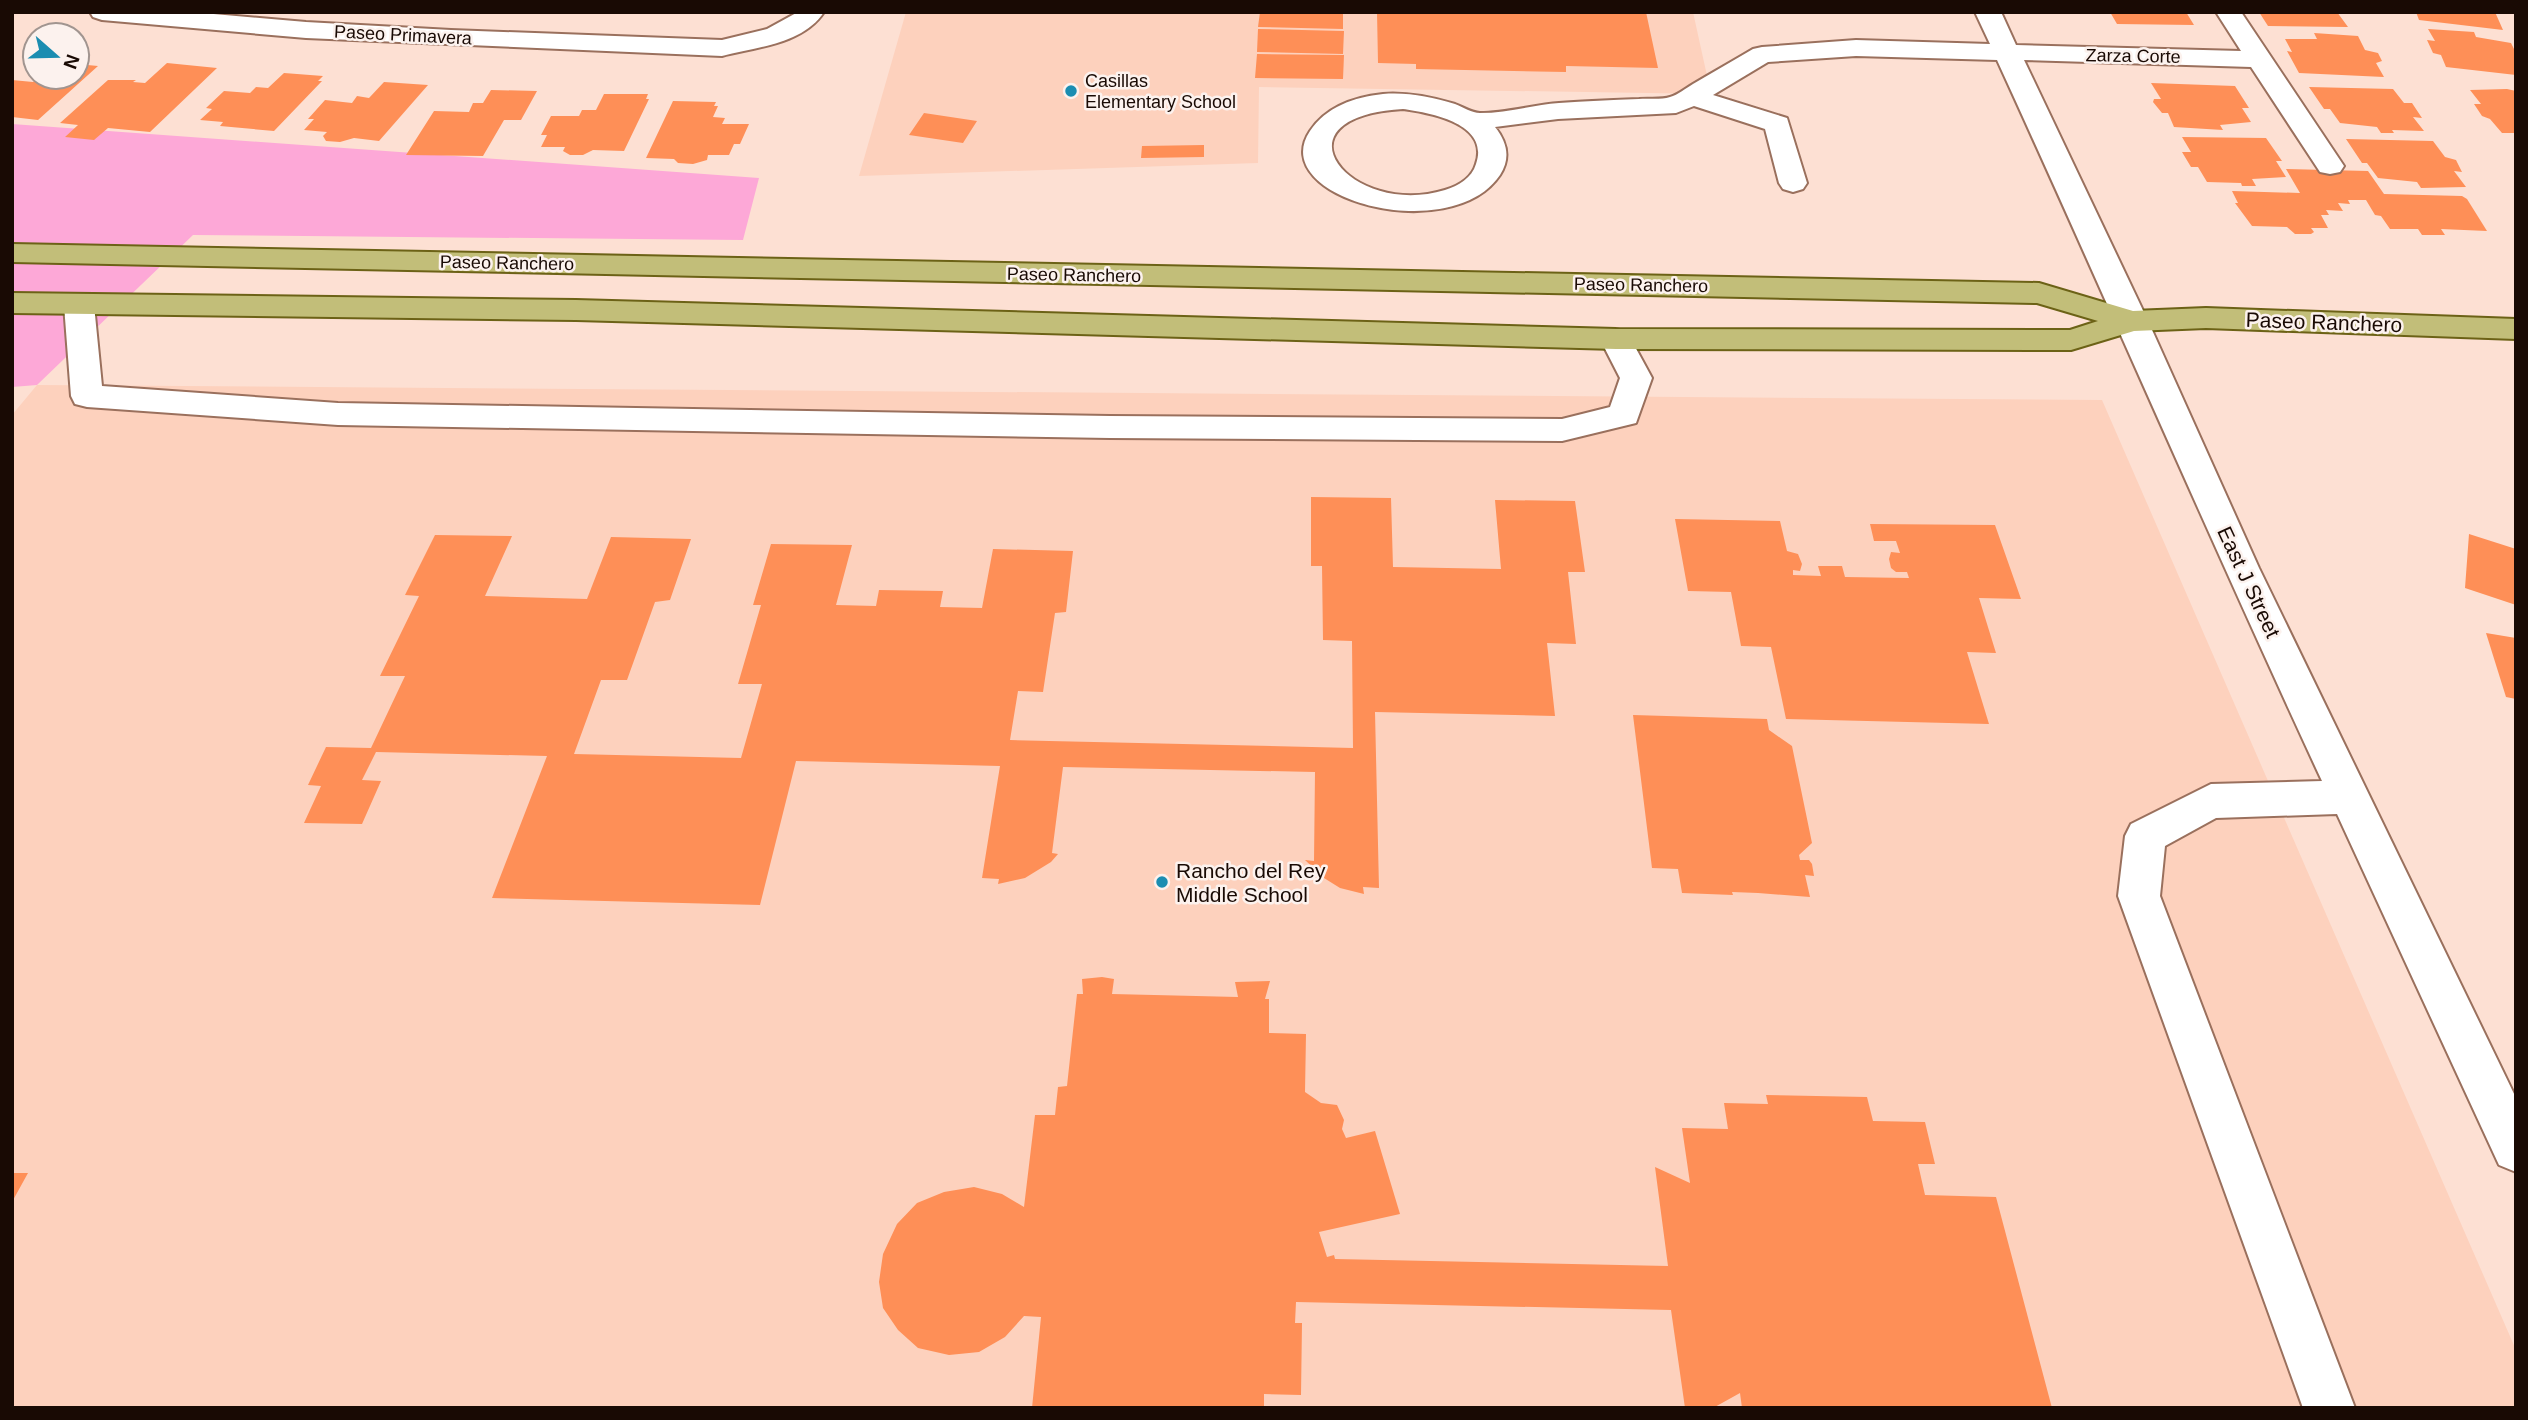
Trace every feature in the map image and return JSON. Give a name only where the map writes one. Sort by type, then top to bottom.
[{"type":"main road","name":"Paseo Ranchero","points":[[12,253],[2039,293],[2132,321]]},
{"type":"main road","points":[[1267,278],[1341,295],[1409,302],[1559,303],[1598,314],[1616,339]]},
{"type":"main road","name":"Paseo Ranchero","points":[[12,303],[576,310],[1616,339],[2071,340],[2132,321],[2206,318],[2516,329]]},
{"type":"street","name":"Paseo Primavera","points":[[102,12],[273,20],[451,38],[722,48],[776,35],[804,21],[812,12]]},
{"type":"street","name":"East J Street","points":[[1987,12],[2132,321],[2241,568],[2516,1149]]},
{"type":"street","points":[[2228,12],[2330,166]]},
{"type":"street","name":"Zarza Corte","points":[[1474,122],[1558,111],[1676,105],[1762,55],[1856,48],[2259,59]]},
{"type":"street","points":[[1690,96],[1777,124],[1793,183]]},
{"type":"street","points":[[1376,103],[1429,103],[1454,111],[1474,122],[1489,138],[1494,155],[1488,173],[1472,188],[1447,199],[1417,203],[1396,202],[1356,193],[1333,180],[1320,165],[1316,149],[1321,134],[1333,120],[1352,109],[1376,103]]},
{"type":"street","points":[[79,305],[87,396],[338,414],[1110,427],[1562,430],[1624,415],[1636,378],[1616,339]]},
{"type":"street","points":[[2329,1408],[2139,896],[2145,836],[2211,802],[2350,797]]},
{"type":"shaded area","name":"Casillas Elementary School","points":[[906,12],[1693,12],[1711,94],[1259,87],[1258,163],[859,176]]},
{"type":"shaded area","points":[[12,124],[759,178],[743,240],[193,235],[37,385],[12,387]]},
{"type":"shaded area","name":"Rancho del Rey Middle School","points":[[37,385],[2102,400],[2516,1350],[2516,1408],[12,1408],[12,415]]},
{"type":"building","points":[[1260,12],[1343,12],[1343,29],[1258,27]]},
{"type":"building","points":[[1377,12],[1646,12],[1658,68],[1566,66],[1566,72],[1416,69],[1416,64],[1378,63]]},
{"type":"building","points":[[2110,12],[2186,12],[2194,25],[2117,24]]},
{"type":"building","points":[[2259,12],[2337,12],[2348,27],[2268,26]]},
{"type":"building","points":[[2416,12],[2495,12],[2503,30],[2419,20]]},
{"type":"building","points":[[1258,29],[1344,31],[1343,54],[1257,52]]},
{"type":"building","points":[[2428,29],[2474,32],[2476,37],[2511,43],[2516,53],[2516,75],[2446,67],[2441,55],[2433,53],[2427,40],[2435,41]]},
{"type":"building","points":[[2314,33],[2358,36],[2365,50],[2378,53],[2382,61],[2376,63],[2384,77],[2299,73],[2287,51],[2292,52],[2285,39],[2317,39]]},
{"type":"building","points":[[1257,54],[1344,55],[1343,79],[1255,78]]},
{"type":"building","points":[[167,63],[217,68],[150,132],[108,128],[94,140],[65,137],[78,125],[60,123],[108,80],[136,80],[133,82],[145,83]]},
{"type":"building","points":[[284,73],[323,76],[318,81],[322,81],[274,131],[220,126],[223,122],[200,120],[212,109],[206,108],[224,91],[250,93],[256,87],[268,88]]},
{"type":"building","points":[[12,80],[21,81],[21,91],[70,91],[38,120],[12,117]]},
{"type":"building","points":[[384,82],[428,85],[379,141],[354,138],[340,142],[326,141],[323,136],[327,132],[304,130],[314,119],[308,119],[325,100],[352,103],[357,96],[369,98]]},
{"type":"building","points":[[2151,83],[2235,86],[2249,108],[2242,108],[2251,122],[2220,125],[2223,130],[2174,127],[2168,113],[2162,113],[2153,102],[2154,99],[2161,99]]},
{"type":"building","points":[[2309,87],[2393,89],[2404,103],[2412,103],[2422,118],[2413,117],[2424,131],[2392,130],[2394,133],[2381,133],[2377,127],[2340,123],[2330,109],[2324,109]]},
{"type":"building","points":[[491,90],[537,91],[521,120],[504,120],[483,156],[406,155],[434,111],[469,112],[473,103],[483,103]]},
{"type":"building","points":[[2470,90],[2516,91],[2516,133],[2502,133],[2490,119],[2482,116],[2474,104],[2481,104]]},
{"type":"building","points":[[604,94],[648,94],[646,99],[649,99],[624,151],[593,150],[583,155],[570,155],[563,151],[565,147],[541,147],[547,135],[541,135],[551,116],[579,116],[582,110],[596,110]]},
{"type":"building","points":[[673,101],[716,102],[714,106],[718,106],[713,117],[725,118],[722,124],[749,124],[740,144],[734,144],[729,155],[708,155],[707,160],[693,164],[678,163],[674,159],[646,158]]},
{"type":"building","points":[[924,113],[977,121],[963,143],[909,135]]},
{"type":"building","points":[[2182,137],[2266,138],[2282,161],[2276,161],[2286,177],[2252,179],[2256,186],[2207,182],[2198,167],[2191,167],[2182,152],[2191,152]]},
{"type":"building","points":[[2346,139],[2433,141],[2445,157],[2456,160],[2462,172],[2454,171],[2466,187],[2421,188],[2417,182],[2378,178],[2367,163],[2362,163]]},
{"type":"building","points":[[1204,145],[1204,157],[1141,158],[1142,146]]},
{"type":"building","points":[[2286,169],[2368,171],[2384,194],[2462,196],[2467,199],[2487,231],[2441,229],[2445,235],[2422,235],[2418,229],[2390,229],[2381,216],[2375,215],[2366,200],[2348,200],[2350,204],[2338,203],[2343,211],[2326,210],[2329,215],[2321,215],[2328,228],[2311,228],[2314,232],[2311,234],[2295,234],[2287,227],[2252,226],[2235,203],[2238,203],[2232,191],[2300,193]]},
{"type":"building","points":[[1311,497],[1391,498],[1393,567],[1501,569],[1495,500],[1575,501],[1585,572],[1568,572],[1576,644],[1547,643],[1555,716],[1375,712],[1379,888],[1363,887],[1364,894],[1340,888],[1324,878],[1305,860],[1314,861],[1315,772],[1063,767],[1052,853],[1058,854],[1051,862],[1025,878],[998,884],[999,879],[982,878],[1000,766],[796,761],[760,905],[492,898],[547,756],[376,752],[362,780],[381,781],[362,824],[304,823],[321,786],[308,785],[326,747],[371,748],[405,676],[380,676],[419,596],[405,595],[435,535],[512,536],[485,596],[587,599],[611,537],[691,539],[670,600],[655,602],[627,680],[601,680],[574,754],[741,758],[762,684],[738,684],[761,605],[753,605],[771,544],[852,545],[836,605],[876,606],[879,590],[943,591],[940,607],[982,608],[993,549],[1073,551],[1066,612],[1055,613],[1043,692],[1018,691],[1010,740],[1353,748],[1352,641],[1323,640],[1322,566],[1311,566]]},
{"type":"building","points":[[1675,519],[1780,521],[1787,551],[1798,554],[1802,564],[1800,571],[1793,570],[1793,575],[1821,576],[1818,566],[1842,566],[1845,577],[1909,578],[1907,572],[1896,572],[1891,568],[1891,552],[1900,553],[1896,541],[1874,541],[1870,524],[1995,525],[2021,599],[1979,598],[1996,653],[1967,652],[1989,724],[1786,719],[1771,647],[1741,646],[1731,592],[1688,591]]},
{"type":"building","points":[[2469,534],[2516,549],[2516,605],[2465,588]]},
{"type":"building","points":[[2486,633],[2516,638],[2516,699],[2506,697]]},
{"type":"building","points":[[1633,715],[1767,719],[1769,730],[1792,746],[1812,843],[1799,855],[1800,860],[1809,860],[1812,864],[1814,876],[1805,875],[1810,897],[1732,892],[1733,895],[1682,893],[1678,869],[1652,868]]},
{"type":"building","points":[[1082,979],[1114,979],[1112,994],[1238,997],[1235,982],[1270,981],[1265,999],[1269,999],[1269,1033],[1306,1034],[1305,1092],[1321,1103],[1337,1105],[1344,1120],[1342,1129],[1346,1138],[1375,1131],[1400,1214],[1319,1232],[1327,1257],[1334,1255],[1335,1259],[1668,1266],[1655,1167],[1690,1183],[1682,1128],[1728,1129],[1724,1103],[1768,1104],[1766,1095],[1867,1097],[1873,1121],[1925,1122],[1935,1164],[1918,1164],[1925,1195],[1996,1197],[2052,1408],[1742,1408],[1740,1393],[1713,1408],[1685,1408],[1671,1310],[1296,1302],[1295,1323],[1302,1323],[1301,1395],[1264,1394],[1264,1408],[1032,1408],[1041,1317],[1024,1316],[1005,1337],[979,1352],[949,1355],[918,1348],[898,1330],[883,1308],[879,1282],[883,1254],[897,1224],[917,1203],[944,1192],[974,1187],[1002,1194],[1024,1207],[1035,1115],[1055,1115],[1058,1087],[1067,1086],[1077,994],[1083,994]]},
{"type":"building","points":[[12,1173],[28,1173],[12,1202]]},
{"type":"place","name":"Casillas Elementary School","points":[[1071,91]]},
{"type":"place","name":"Rancho del Rey Middle School","points":[[1162,882]]}]
